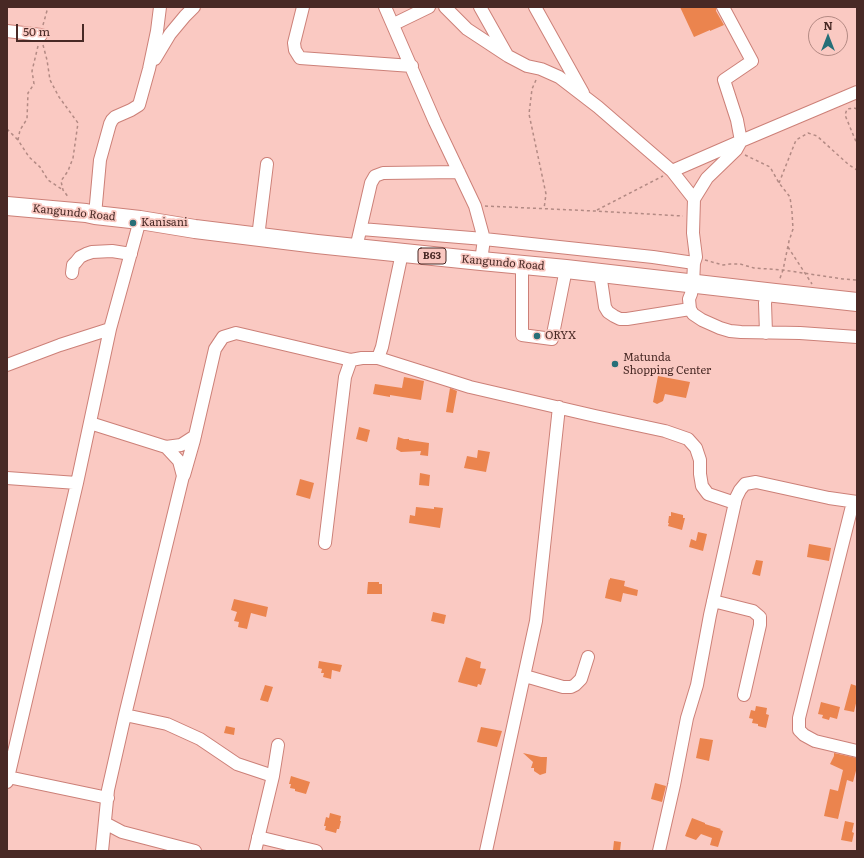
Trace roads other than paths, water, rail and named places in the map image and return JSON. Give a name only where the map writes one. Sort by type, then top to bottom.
[{"type":"highway","name":"Kangundo Road","points":[[7,206],[86,213],[258,237],[566,269],[857,302]]},
{"type":"street","points":[[95,215],[100,160],[110,124],[115,117],[139,105],[149,69],[157,31],[160,7]]},
{"type":"street","points":[[149,69],[170,34],[194,7]]},
{"type":"street","points":[[303,7],[294,43],[295,50],[300,58],[412,66]]},
{"type":"street","points":[[385,7],[394,24],[435,122],[475,206],[484,239],[481,261]]},
{"type":"street","points":[[394,24],[429,7]]},
{"type":"street","points":[[444,7],[467,29],[508,56],[527,66],[541,69],[559,77],[598,107],[672,171],[694,199]]},
{"type":"street","points":[[480,7],[508,56]]},
{"type":"street","points":[[535,7],[586,98]]},
{"type":"street","points":[[723,7],[752,61],[724,80],[737,120],[738,145],[707,178],[694,199],[693,233],[696,257],[694,263],[693,284],[689,299],[690,309],[693,314],[702,320],[730,331],[800,333],[857,337]]},
{"type":"street","points":[[7,31],[41,35]]},
{"type":"street","points":[[672,171],[738,145],[857,92]]},
{"type":"street","points":[[258,237],[267,164]]},
{"type":"street","points":[[356,248],[371,183],[375,176],[383,173],[459,172]]},
{"type":"street","points":[[108,798],[8,780],[77,483],[110,329],[140,220]]},
{"type":"street","points":[[360,229],[484,239],[653,257],[694,263]]},
{"type":"street","points":[[72,273],[73,265],[80,257],[92,252],[112,251],[131,254]]},
{"type":"street","points":[[378,358],[382,347],[402,253]]},
{"type":"street","points":[[522,265],[522,335],[552,339],[566,269]]},
{"type":"street","points":[[600,273],[608,312],[620,319],[690,309]]},
{"type":"street","points":[[766,333],[765,303],[771,293]]},
{"type":"street","points":[[7,365],[60,345],[110,329]]},
{"type":"street","points":[[102,851],[108,790],[125,715],[183,476],[195,436],[214,349],[223,337],[236,333],[351,360],[378,358],[470,387],[559,408],[665,430],[688,439],[696,448],[700,460],[702,486],[708,494],[736,503]]},
{"type":"street","points":[[325,543],[345,377],[351,360]]},
{"type":"street","points":[[486,851],[536,621],[559,408]]},
{"type":"street","points":[[90,423],[166,447],[181,445],[195,436]]},
{"type":"street","points":[[166,447],[179,461],[183,476]]},
{"type":"street","points":[[7,478],[77,483]]},
{"type":"street","points":[[659,851],[687,718],[697,684],[713,602],[736,503],[740,490],[745,484],[756,482],[829,498],[855,502],[799,718],[799,730],[815,741],[857,751]]},
{"type":"street","points":[[713,602],[753,611],[760,617],[760,625],[744,695]]},
{"type":"street","points":[[525,676],[563,687],[570,687],[576,685],[581,678],[588,657]]},
{"type":"street","points":[[125,715],[167,724],[200,739],[237,764],[273,776]]},
{"type":"street","points":[[254,851],[273,776],[278,745]]},
{"type":"street","points":[[105,823],[122,832],[195,851]]},
{"type":"street","points":[[258,838],[316,851]]},
{"type":"place","name":"Kanisani","points":[[133,223]]},
{"type":"place","name":"ORYX","points":[[537,336]]},
{"type":"place","name":"Matunda Shopping Center","points":[[615,364]]}]
